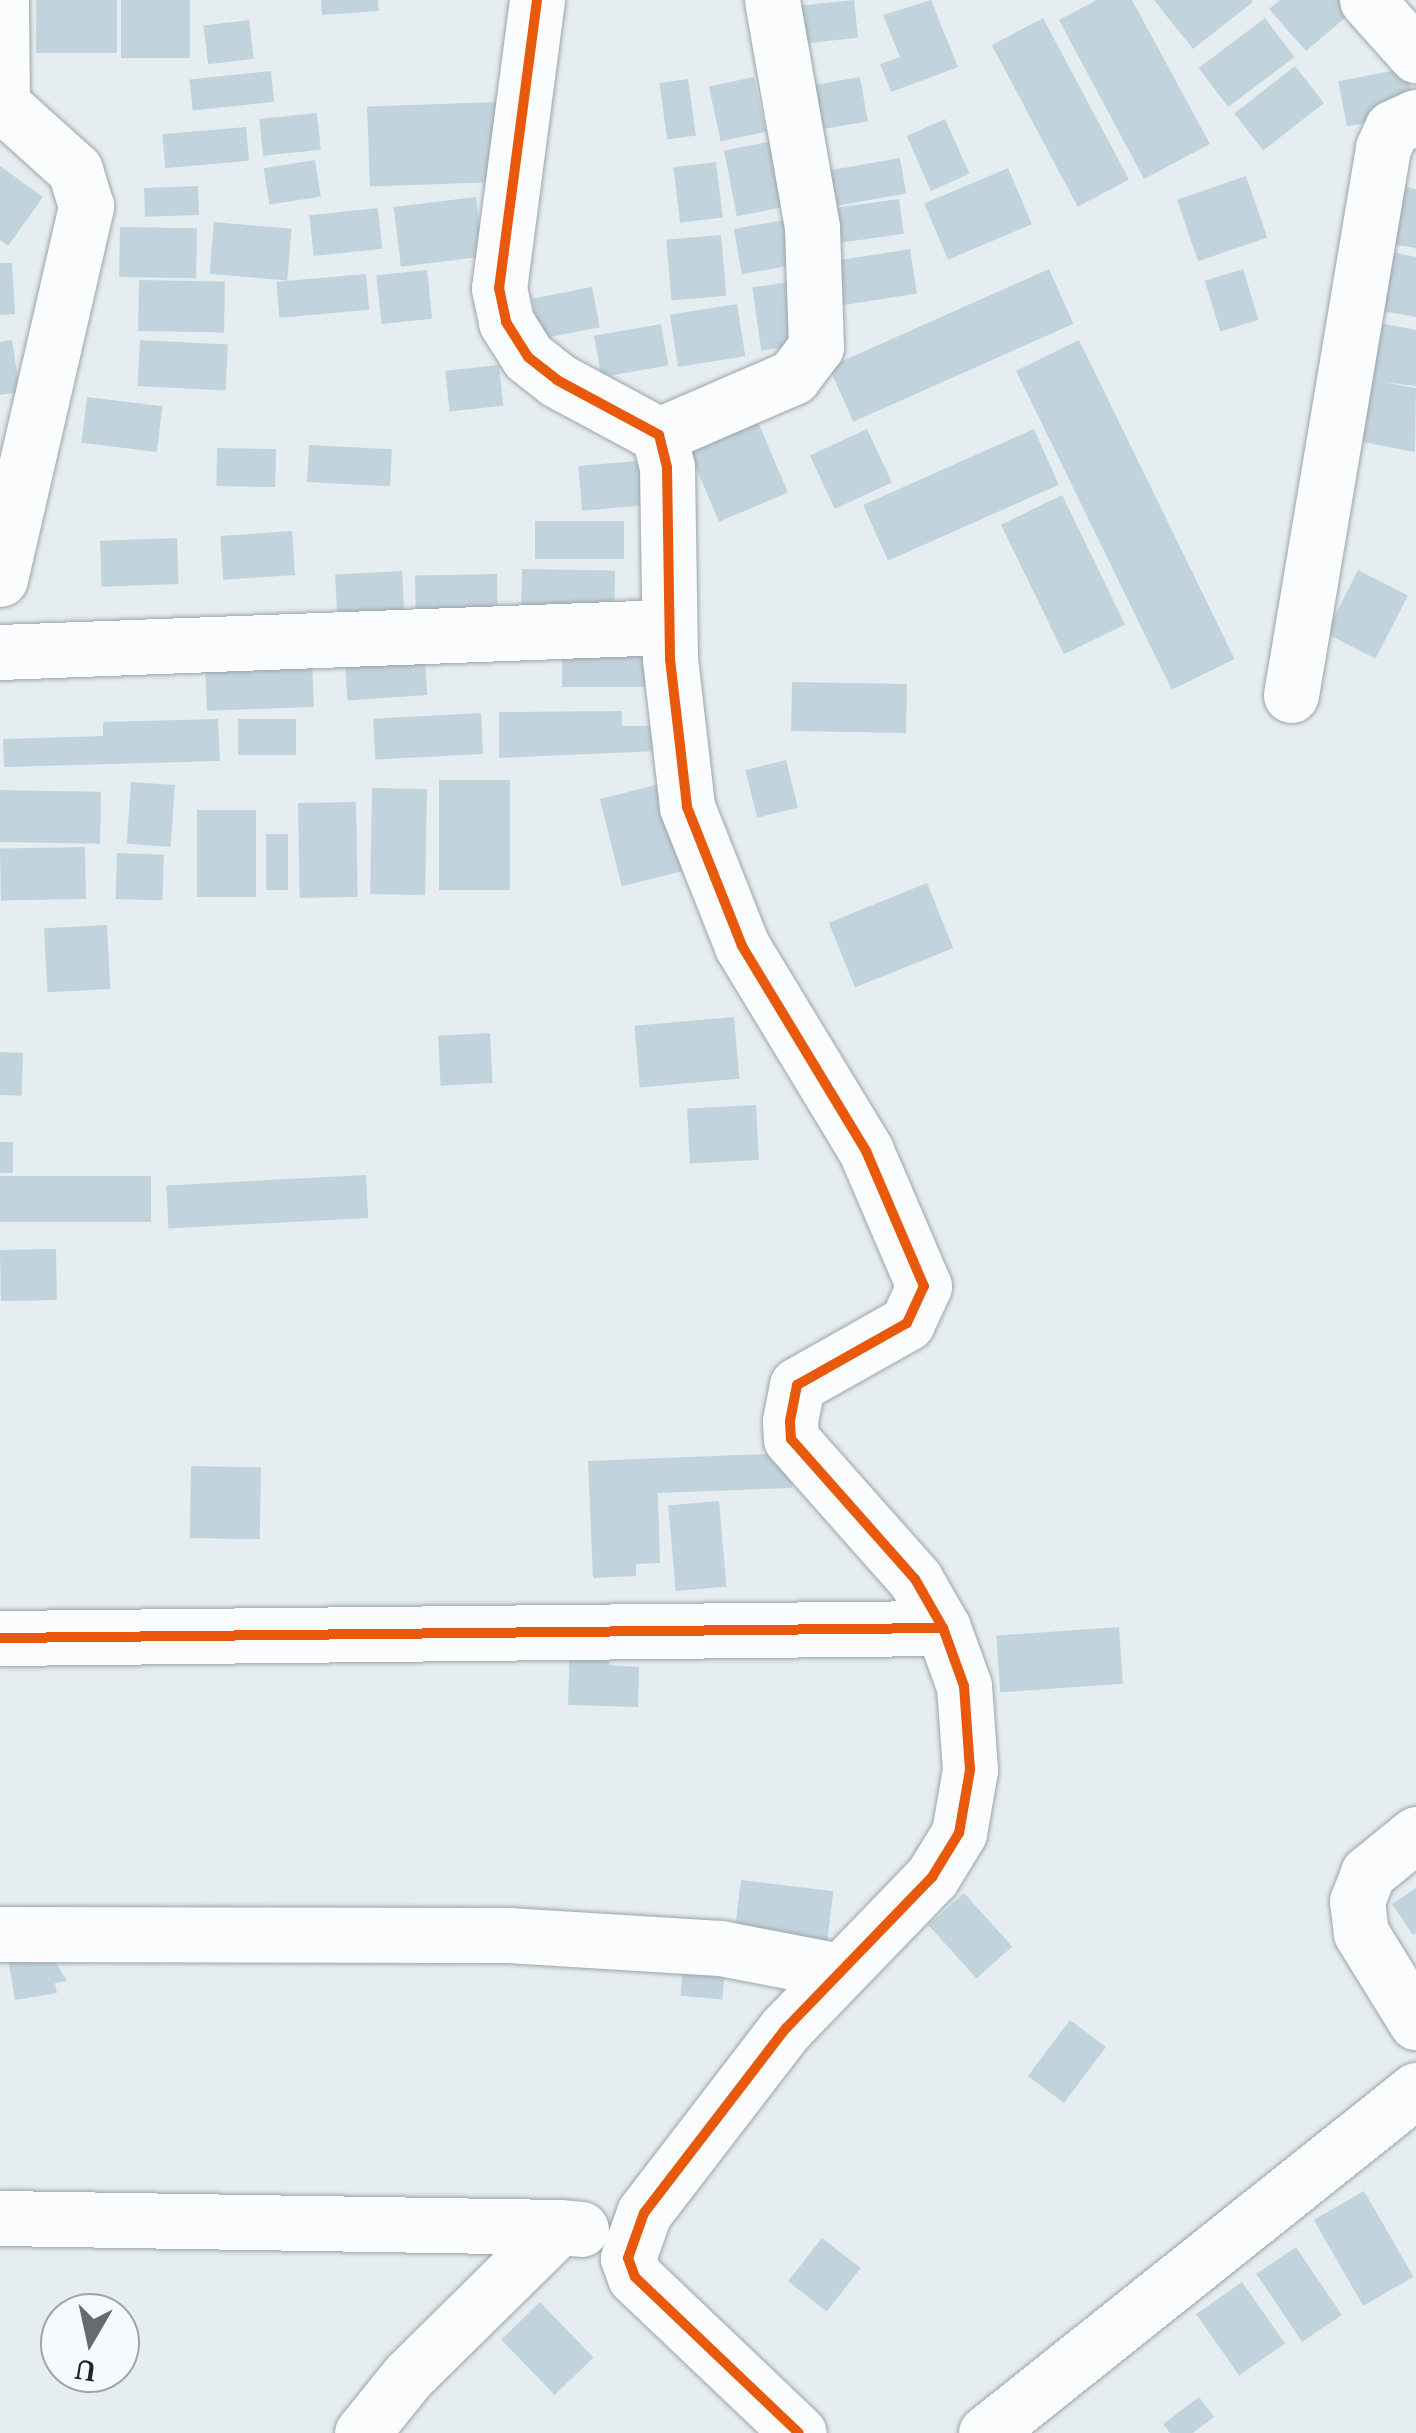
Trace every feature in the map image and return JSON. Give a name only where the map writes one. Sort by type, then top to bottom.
[{"type":"street","points":[[0,579],[86,206],[75,170],[2,104],[1,0]]},
{"type":"street","points":[[537,0],[499,288],[506,322],[528,356],[557,380],[659,435],[667,468],[667,627],[687,807],[742,946],[866,1151],[924,1286],[907,1323],[797,1385],[792,1439],[914,1579],[943,1628],[965,1702],[970,1770],[958,1833],[932,1877],[786,2028],[633,2232],[628,2258],[636,2277],[799,2433]]},
{"type":"street","points":[[659,435],[792,376],[816,347],[810,214],[772,0]]},
{"type":"street","points":[[1367,0],[1416,55]]},
{"type":"street","points":[[1291,695],[1383,148],[1392,128],[1416,117]]},
{"type":"street","points":[[0,652],[667,627]]},
{"type":"street","points":[[0,1638],[943,1628]]},
{"type":"street","points":[[1416,1834],[1368,1873],[1357,1901],[1361,1933],[1416,2022]]},
{"type":"street","points":[[0,1934],[508,1935],[720,1948],[839,1971]]},
{"type":"street","points":[[986,2433],[1416,2090]]},
{"type":"street","points":[[0,2218],[559,2227],[633,2232]]},
{"type":"street","points":[[362,2433],[408,2376],[559,2227]]},
{"type":"building","points":[[36,0],[117,0],[117,53],[36,53]]},
{"type":"building","points":[[121,0],[190,0],[190,58],[121,58]]},
{"type":"building","points":[[321,0],[378,0],[379,11],[322,15]]},
{"type":"building","points":[[854,0],[858,38],[783,46],[779,8]]},
{"type":"building","points":[[931,0],[958,67],[891,92],[880,64],[900,57],[883,15]]},
{"type":"building","points":[[1097,0],[1132,0],[1210,144],[1144,179],[1059,20]]},
{"type":"building","points":[[1154,0],[1251,0],[1253,2],[1193,49]]},
{"type":"building","points":[[1280,0],[1354,0],[1359,6],[1306,51],[1269,9]]},
{"type":"building","points":[[1043,18],[1129,180],[1078,207],[992,45]]},
{"type":"building","points":[[1265,18],[1294,57],[1228,107],[1199,68]]},
{"type":"building","points":[[249,20],[254,59],[208,64],[203,26]]},
{"type":"building","points":[[1295,66],[1324,103],[1263,150],[1234,113]]},
{"type":"building","points":[[1407,68],[1416,113],[1347,127],[1338,81]]},
{"type":"building","points":[[271,71],[274,102],[193,110],[189,80]]},
{"type":"building","points":[[754,77],[766,132],[721,141],[709,87]]},
{"type":"building","points":[[860,77],[868,121],[800,133],[792,89]]},
{"type":"building","points":[[688,79],[696,135],[667,139],[659,83]]},
{"type":"building","points":[[497,102],[500,182],[370,186],[367,107]]},
{"type":"building","points":[[317,113],[321,150],[263,156],[259,119]]},
{"type":"building","points":[[945,119],[969,174],[931,191],[907,136]]},
{"type":"building","points":[[246,127],[249,161],[165,168],[162,134]]},
{"type":"building","points":[[778,140],[791,206],[737,216],[724,150]]},
{"type":"building","points":[[900,158],[906,193],[823,208],[816,173]]},
{"type":"building","points":[[315,160],[321,197],[269,205],[264,168]]},
{"type":"building","points":[[716,162],[723,218],[680,223],[673,167]]},
{"type":"building","points":[[0,166],[43,197],[8,246],[0,240]]},
{"type":"building","points":[[1008,168],[1032,224],[948,260],[924,204]]},
{"type":"building","points":[[1246,176],[1267,237],[1198,261],[1177,200]]},
{"type":"building","points":[[1393,185],[1416,189],[1416,248],[1384,243]]},
{"type":"building","points":[[198,186],[199,215],[145,217],[144,188]]},
{"type":"building","points":[[476,197],[483,257],[401,267],[394,207]]},
{"type":"building","points":[[899,199],[904,234],[833,244],[828,209]]},
{"type":"building","points":[[378,208],[382,249],[314,256],[309,215]]},
{"type":"building","points":[[790,219],[798,264],[742,274],[734,229]]},
{"type":"building","points":[[214,222],[292,229],[287,281],[209,274]]},
{"type":"building","points":[[120,227],[197,228],[196,278],[119,277]]},
{"type":"building","points":[[721,235],[726,296],[672,301],[666,240]]},
{"type":"building","points":[[910,249],[917,293],[825,308],[818,264]]},
{"type":"building","points":[[1387,251],[1416,257],[1416,317],[1376,310]]},
{"type":"building","points":[[0,263],[12,263],[15,314],[0,315]]},
{"type":"building","points":[[1049,269],[1073,324],[853,422],[829,367]]},
{"type":"building","points":[[1243,269],[1258,320],[1220,331],[1205,281]]},
{"type":"building","points":[[427,270],[432,319],[381,324],[376,275]]},
{"type":"building","points":[[366,274],[369,310],[279,318],[276,282]]},
{"type":"building","points":[[139,280],[225,282],[224,332],[138,331]]},
{"type":"building","points":[[790,282],[799,345],[761,351],[752,287]]},
{"type":"building","points":[[592,287],[600,327],[540,339],[532,299]]},
{"type":"building","points":[[737,304],[745,356],[678,367],[670,315]]},
{"type":"building","points":[[1374,322],[1416,330],[1416,386],[1382,382],[1416,388],[1415,452],[1363,442]]},
{"type":"building","points":[[661,324],[668,365],[601,377],[594,336]]},
{"type":"building","points":[[12,340],[20,392],[0,395],[0,342]]},
{"type":"building","points":[[140,340],[228,345],[225,391],[138,386]]},
{"type":"building","points":[[1079,340],[1235,659],[1172,690],[1016,371]]},
{"type":"building","points":[[499,365],[503,406],[450,411],[445,371]]},
{"type":"building","points":[[87,397],[162,406],[157,452],[81,443]]},
{"type":"building","points":[[756,417],[788,492],[719,522],[687,446]]},
{"type":"building","points":[[867,429],[892,482],[835,509],[810,456]]},
{"type":"building","points":[[1034,429],[1059,485],[888,561],[863,505]]},
{"type":"building","points":[[309,445],[392,449],[390,486],[307,482]]},
{"type":"building","points":[[217,448],[276,449],[275,487],[216,486]]},
{"type":"building","points":[[647,460],[651,505],[582,511],[578,466]]},
{"type":"building","points":[[1062,495],[1125,624],[1064,654],[1001,525]]},
{"type":"building","points":[[535,521],[624,521],[624,559],[535,559]]},
{"type":"building","points":[[292,531],[295,575],[223,580],[220,536]]},
{"type":"building","points":[[177,538],[179,584],[102,587],[100,541]]},
{"type":"building","points":[[522,569],[615,571],[614,622],[521,620]]},
{"type":"building","points":[[1358,570],[1408,595],[1376,659],[1326,633]]},
{"type":"building","points":[[402,571],[405,625],[338,628],[335,575]]},
{"type":"building","points":[[497,574],[498,615],[416,616],[415,575]]},
{"type":"building","points":[[562,642],[656,642],[656,687],[562,687]]},
{"type":"building","points":[[424,648],[427,695],[347,700],[344,654]]},
{"type":"building","points":[[312,654],[314,707],[207,711],[205,658]]},
{"type":"building","points":[[792,682],[907,684],[906,733],[791,731]]},
{"type":"building","points":[[622,711],[622,726],[660,726],[660,751],[499,758],[499,712]]},
{"type":"building","points":[[481,713],[483,754],[375,760],[373,719]]},
{"type":"building","points":[[218,719],[220,761],[4,767],[3,739],[103,736],[103,722]]},
{"type":"building","points":[[238,719],[296,719],[296,755],[238,755]]},
{"type":"building","points":[[786,760],[798,808],[757,818],[745,770]]},
{"type":"building","points":[[439,780],[510,780],[510,890],[439,890]]},
{"type":"building","points":[[131,782],[175,785],[171,847],[127,844]]},
{"type":"building","points":[[664,783],[686,870],[622,886],[600,799]]},
{"type":"building","points":[[372,788],[427,789],[425,895],[370,894]]},
{"type":"building","points":[[0,790],[101,792],[100,844],[0,842]]},
{"type":"building","points":[[356,802],[358,897],[300,898],[298,803]]},
{"type":"building","points":[[197,810],[256,810],[256,897],[197,897]]},
{"type":"building","points":[[266,834],[288,834],[288,890],[266,890]]},
{"type":"building","points":[[85,847],[86,899],[1,900],[0,848]]},
{"type":"building","points":[[117,853],[164,855],[162,901],[115,899]]},
{"type":"building","points":[[927,883],[953,948],[855,988],[829,923]]},
{"type":"building","points":[[107,925],[110,989],[47,992],[44,928]]},
{"type":"building","points":[[734,1017],[739,1079],[640,1087],[634,1026]]},
{"type":"building","points":[[490,1033],[493,1083],[441,1086],[438,1036]]},
{"type":"building","points":[[0,1052],[23,1053],[21,1096],[0,1095]]},
{"type":"building","points":[[756,1105],[759,1160],[690,1164],[687,1109]]},
{"type":"building","points":[[0,1142],[13,1142],[13,1173],[0,1173]]},
{"type":"building","points":[[366,1175],[368,1218],[169,1228],[166,1185]]},
{"type":"building","points":[[0,1176],[151,1176],[151,1222],[0,1222]]},
{"type":"building","points":[[56,1249],[57,1300],[1,1301],[0,1250]]},
{"type":"building","points":[[791,1453],[792,1488],[658,1493],[660,1563],[636,1564],[636,1576],[593,1578],[588,1461]]},
{"type":"building","points":[[191,1466],[261,1467],[260,1539],[190,1538]]},
{"type":"building","points":[[719,1501],[726,1587],[676,1591],[668,1505]]},
{"type":"building","points":[[1119,1627],[1123,1684],[1000,1692],[996,1636]]},
{"type":"building","points":[[570,1638],[610,1640],[609,1665],[639,1667],[638,1707],[568,1705]]},
{"type":"building","points":[[741,1880],[833,1891],[827,1946],[734,1935]]},
{"type":"building","points":[[1416,1888],[1416,1933],[1413,1935],[1392,1904]]},
{"type":"building","points":[[964,1893],[1012,1947],[977,1979],[928,1925]]},
{"type":"building","points":[[50,1953],[67,1981],[55,1983],[57,1993],[15,2000],[8,1959]]},
{"type":"building","points":[[684,1955],[726,1959],[722,2000],[680,1996]]},
{"type":"building","points":[[1070,2020],[1106,2047],[1064,2103],[1028,2076]]},
{"type":"building","points":[[1364,2191],[1414,2277],[1363,2306],[1314,2220]]},
{"type":"building","points":[[822,2238],[861,2268],[827,2312],[788,2281]]},
{"type":"building","points":[[1296,2247],[1342,2315],[1302,2342],[1256,2274]]},
{"type":"building","points":[[1242,2282],[1285,2343],[1239,2376],[1196,2314]]},
{"type":"building","points":[[540,2302],[593,2357],[555,2395],[501,2340]]},
{"type":"building","points":[[1199,2397],[1214,2417],[1193,2433],[1170,2433],[1163,2424]]},
{"type":"cycle path","points":[[537,0],[499,288],[506,322],[528,357],[557,380],[659,435],[667,467],[670,659],[687,807],[742,946],[866,1151],[924,1286],[907,1323],[797,1385],[791,1439],[915,1579],[943,1628],[964,1686],[970,1770],[959,1833],[932,1877],[786,2028],[644,2213],[628,2258],[635,2277],[799,2433]]},
{"type":"cycle path","points":[[0,1638],[943,1628]]}]
